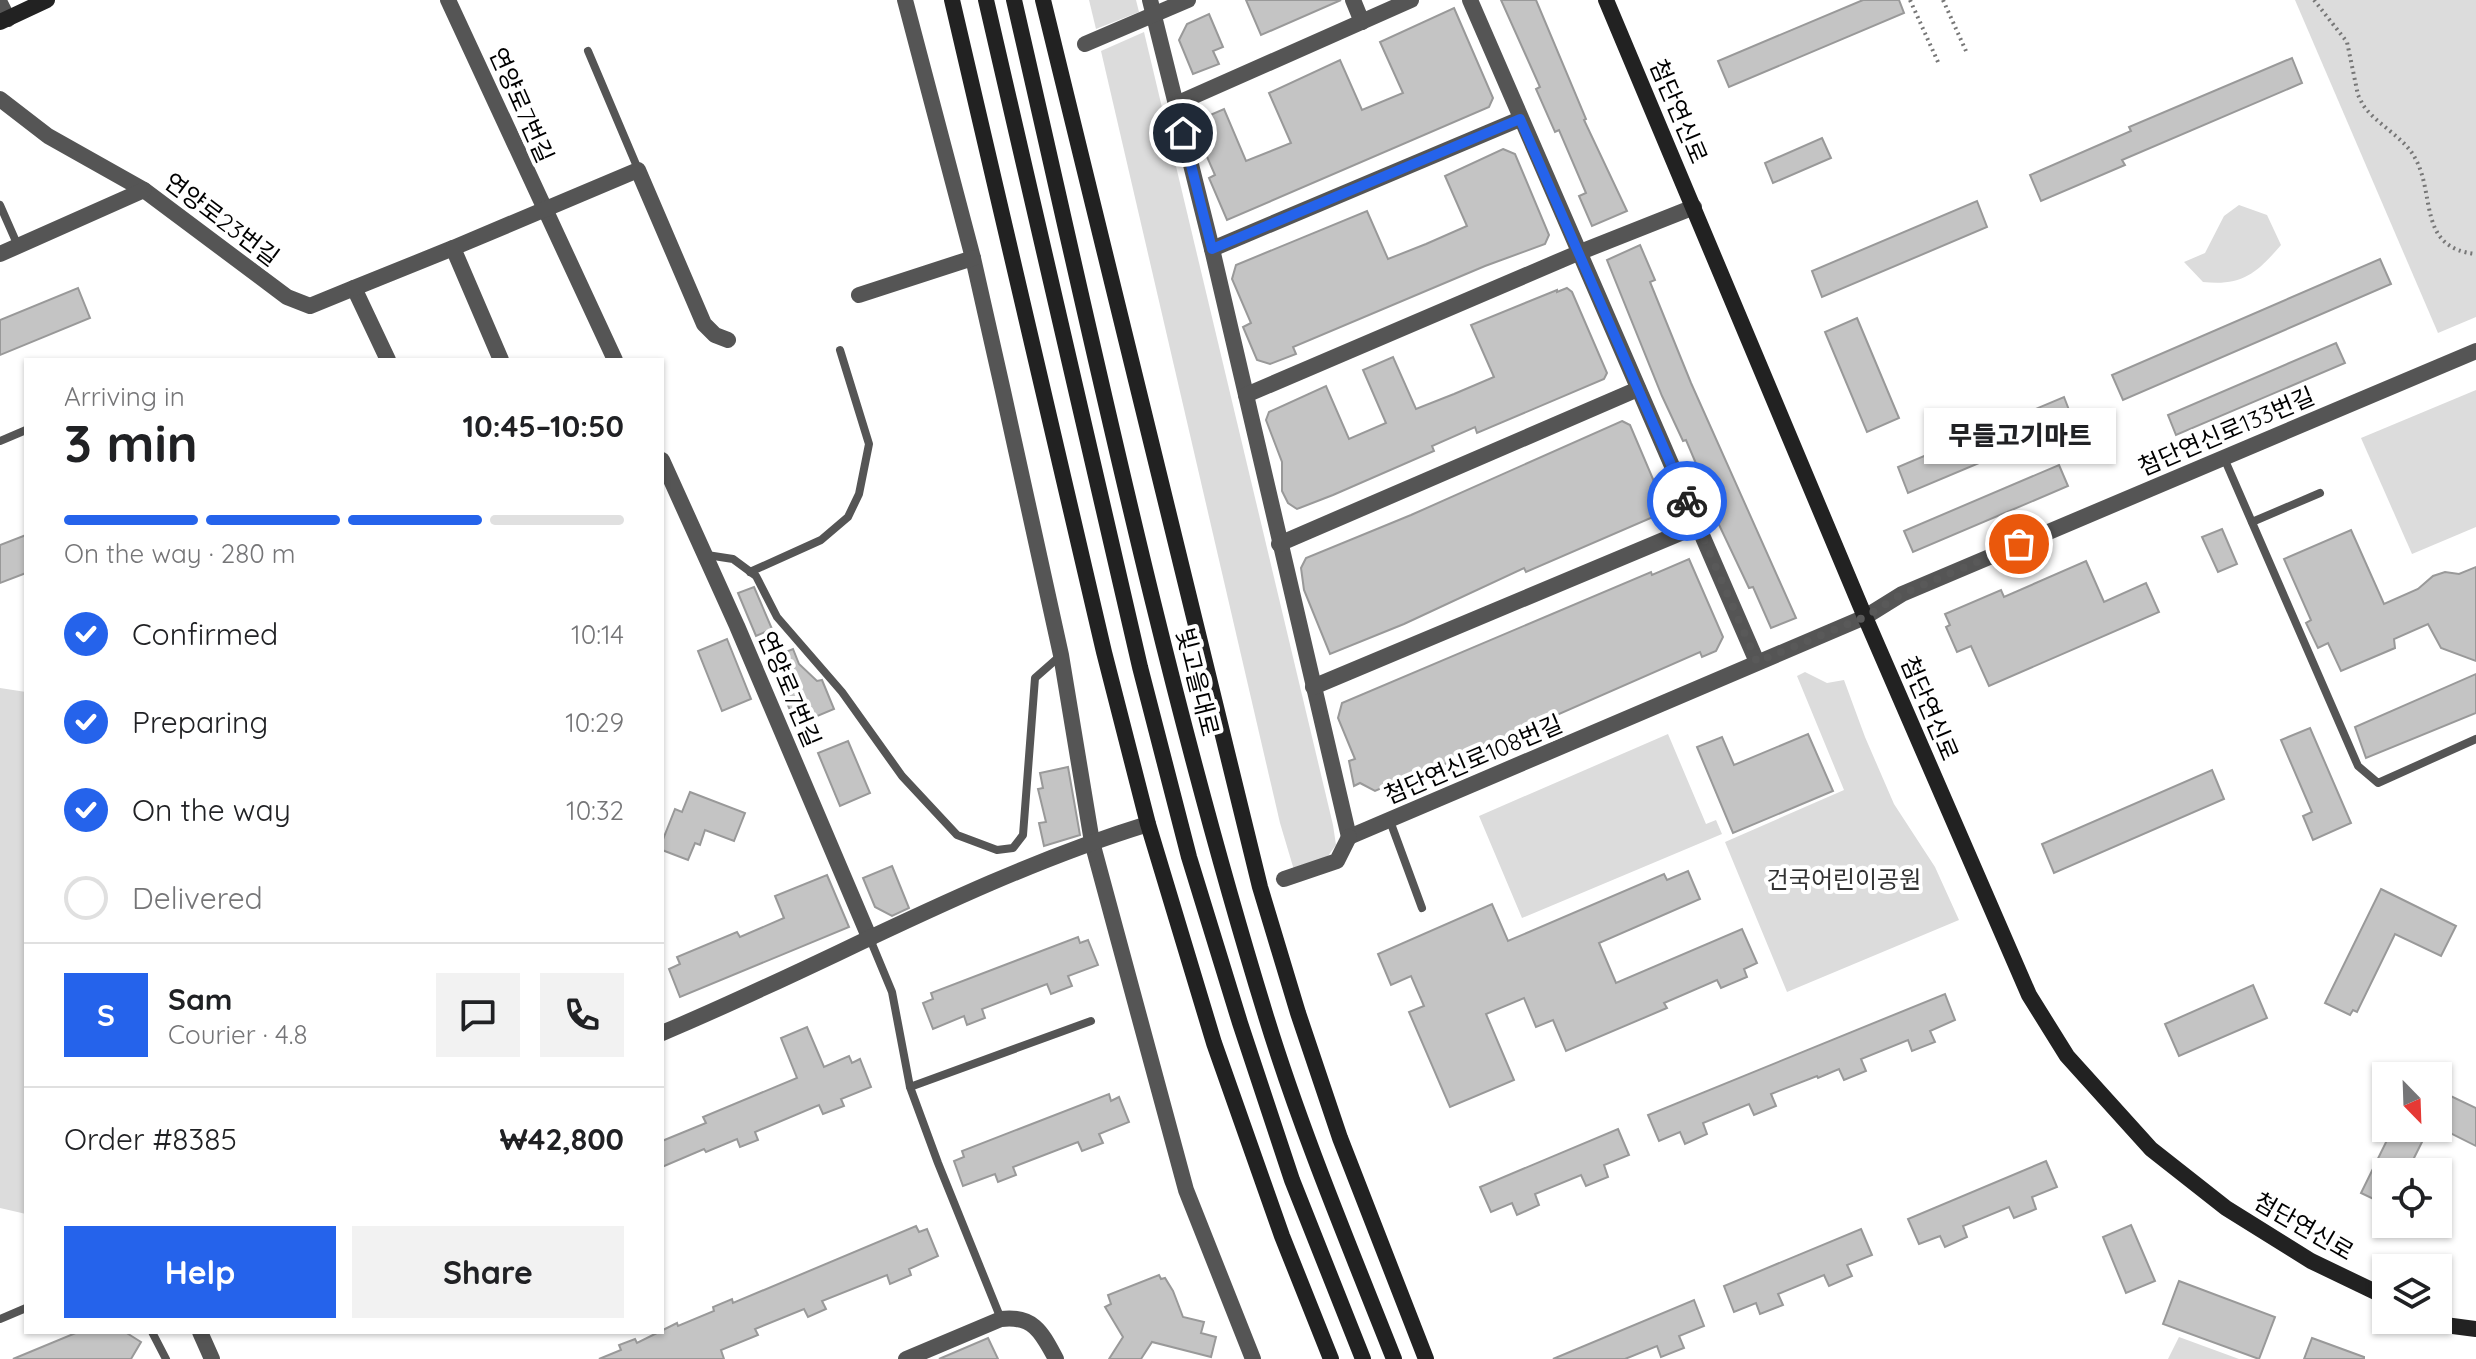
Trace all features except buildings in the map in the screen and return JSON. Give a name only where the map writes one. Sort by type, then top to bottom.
[{"type":"main road","points":[[4,20],[47,0]]},
{"type":"main road","points":[[952,0],[1104,652],[1148,824],[1214,1043],[1282,1236],[1331,1359]]},
{"type":"main road","points":[[986,0],[1140,667],[1189,857],[1292,1180],[1363,1359]]},
{"type":"main road","name":"빛고을대로","points":[[1014,0],[1167,661],[1211,829],[1276,1045],[1321,1172],[1394,1359]]},
{"type":"main road","points":[[1043,0],[1260,887],[1340,1138],[1426,1359]]},
{"type":"main road","name":"첨단연신로","points":[[1606,0],[1865,617],[2029,995],[2067,1056],[2151,1149],[2226,1208],[2311,1261],[2372,1290]]},
{"type":"main road","points":[[2452,1326],[2476,1329]]},
{"type":"street","name":"연양로7번길","points":[[448,0],[543,211],[614,358]]},
{"type":"street","points":[[905,0],[973,258],[1061,655],[1092,842],[1186,1190],[1253,1359]]},
{"type":"street","points":[[1085,44],[1152,8],[1188,0]]},
{"type":"street","points":[[1353,0],[1362,22]]},
{"type":"street","points":[[1176,104],[1411,0]]},
{"type":"street","points":[[1470,0],[1757,662]]},
{"type":"street","points":[[0,3],[4,20]]},
{"type":"street","points":[[1152,8],[1212,249],[1349,837],[1337,861],[1284,879]]},
{"type":"street","name":"연양로23번길","points":[[0,99],[48,136],[144,190],[303,306],[317,305],[354,288]]},
{"type":"street","points":[[1212,249],[1520,119]]},
{"type":"street","points":[[387,358],[354,288],[638,170],[704,324],[715,335],[728,340]]},
{"type":"street","points":[[0,254],[144,190]]},
{"type":"street","points":[[1246,395],[1578,253],[1694,207]]},
{"type":"street","points":[[453,248],[500,358]]},
{"type":"street","points":[[859,295],[973,258]]},
{"type":"street","name":"첨단연신로133번길","points":[[1865,617],[1902,594],[2476,351]]},
{"type":"street","points":[[1279,544],[1638,389]]},
{"type":"street","name":"연양로7번길","points":[[664,464],[706,555],[870,939]]},
{"type":"street","points":[[1313,687],[1697,526]]},
{"type":"street","name":"첨단연신로108번길","points":[[1349,837],[1865,617]]},
{"type":"street","points":[[664,1032],[1005,876],[1148,824]]},
{"type":"street","points":[[906,1359],[1001,1319],[1024,1318],[1032,1323],[1056,1359]]},
{"type":"street","points":[[201,1334],[212,1359]]},
{"type":"lane","points":[[588,51],[638,170]]},
{"type":"lane","points":[[0,205],[18,246]]},
{"type":"lane","points":[[750,572],[828,535],[848,517],[859,494],[869,444],[840,350]]},
{"type":"lane","points":[[0,441],[24,431]]},
{"type":"lane","points":[[2224,458],[2358,766],[2378,783],[2476,739]]},
{"type":"lane","points":[[2252,522],[2320,493]]},
{"type":"lane","points":[[706,555],[733,559],[756,576],[777,617],[842,692],[902,776],[957,835],[997,850],[1013,848],[1023,835],[1035,678],[1061,655]]},
{"type":"lane","points":[[1390,821],[1422,908]]},
{"type":"lane","points":[[870,939],[892,992],[910,1087],[1001,1319]]},
{"type":"lane","points":[[910,1087],[1091,1021]]},
{"type":"lane","points":[[0,1319],[24,1309]]},
{"type":"lane","points":[[153,1334],[166,1359]]},
{"type":"path","points":[[1910,0],[1938,62]]},
{"type":"path","points":[[1943,0],[1966,51]]},
{"type":"path","points":[[2314,0],[2347,42],[2363,105],[2415,158],[2434,229],[2453,248],[2476,254]]},
{"type":"green space","points":[[1089,0],[1136,0],[1139,12],[1096,29]]},
{"type":"green space","points":[[2295,0],[2476,0],[2476,317],[2438,333]]},
{"type":"green space","points":[[1144,32],[1333,825],[1336,845],[1328,856],[1294,870],[1280,823],[1101,51]]},
{"type":"green space","points":[[2239,205],[2267,215],[2281,245],[2264,264],[2247,276],[2228,282],[2203,282],[2184,262],[2205,253],[2224,216]]},
{"type":"green space","points":[[2476,390],[2476,527],[2412,554],[2361,438]]},
{"type":"green space","name":"건국어린이공원","points":[[1805,672],[1827,683],[1844,680],[1894,804],[1935,867],[1959,920],[1787,992],[1725,842],[1844,790],[1797,676]]},
{"type":"green space","points":[[0,688],[24,692],[24,1214],[0,1208]]},
{"type":"green space","points":[[1668,734],[1706,824],[1716,820],[1722,834],[1522,918],[1479,816]]},
{"type":"green space","points":[[2179,1337],[2239,1359],[2168,1359]]},
{"type":"way so far","points":[[1687,501],[1757,662],[1865,617],[1902,594],[2019,544]]},
{"type":"place","name":"무들고기마트","points":[[2019,544]]},
{"type":"route","points":[[1183,133],[1212,249],[1520,119],[1687,501]]}]
